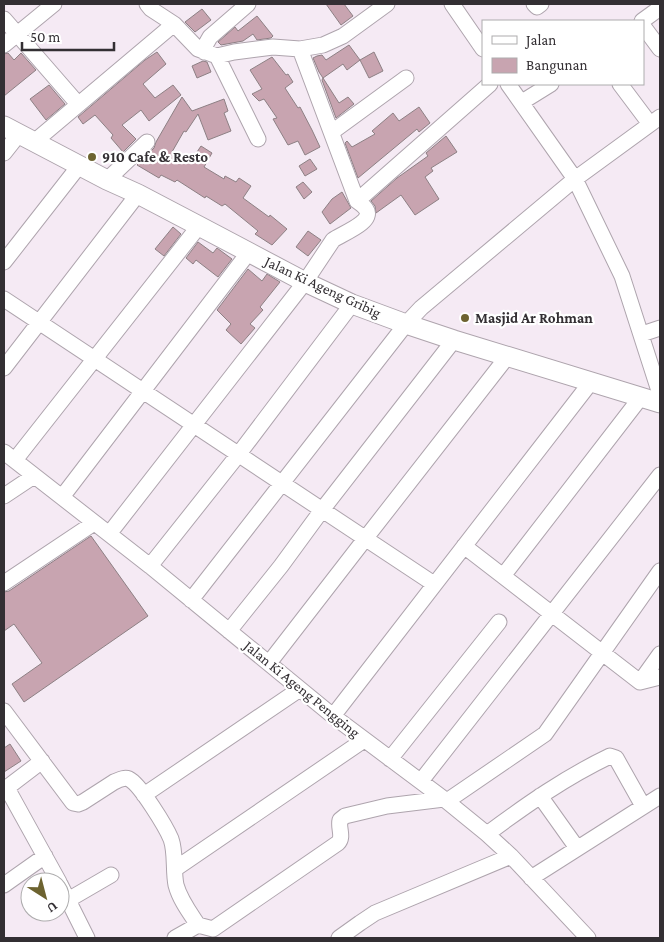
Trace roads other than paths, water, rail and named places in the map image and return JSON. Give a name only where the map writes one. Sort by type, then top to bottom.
[{"type":"main road","name":"Jalan Ki Ageng Gribig","points":[[19,134],[79,166],[138,194],[304,282],[352,304],[454,340],[660,403]]},
{"type":"street","points":[[4,45],[54,4]]},
{"type":"street","points":[[248,4],[210,37],[206,44],[258,139]]},
{"type":"street","points":[[151,5],[174,24],[193,45],[211,54],[273,47],[300,48],[323,45],[333,42],[342,36],[370,9],[387,4]]},
{"type":"street","points":[[452,4],[482,47]]},
{"type":"street","points":[[534,4],[537,7],[541,4]]},
{"type":"street","points":[[643,20],[660,8]]},
{"type":"street","points":[[4,19],[78,104]]},
{"type":"street","points":[[4,153],[19,134],[78,104],[174,24]]},
{"type":"street","points":[[644,27],[660,49]]},
{"type":"street","points":[[109,534],[304,282],[334,240],[366,220],[367,210],[357,201],[300,48]]},
{"type":"street","points":[[332,132],[406,78]]},
{"type":"street","points":[[357,201],[489,85]]},
{"type":"street","points":[[509,85],[576,179],[622,276],[660,394]]},
{"type":"street","points":[[522,102],[549,85]]},
{"type":"street","points":[[191,600],[406,324],[421,308],[576,179],[655,121],[621,85]]},
{"type":"street","points":[[107,180],[147,142]]},
{"type":"street","points":[[4,262],[79,166]]},
{"type":"street","points":[[4,368],[138,194]]},
{"type":"street","points":[[9,456],[94,359],[199,226]]},
{"type":"street","points":[[62,497],[249,252]]},
{"type":"street","points":[[4,299],[434,584]]},
{"type":"street","points":[[150,566],[238,455],[352,304]]},
{"type":"street","points":[[642,334],[660,328]]},
{"type":"street","points":[[229,631],[454,340]]},
{"type":"street","points":[[269,663],[507,357]]},
{"type":"street","points":[[333,716],[591,382]]},
{"type":"street","points":[[503,576],[641,398]]},
{"type":"street","name":"Jalan Ki Ageng Pengging","points":[[9,456],[150,566],[333,716],[446,800],[487,834],[511,856],[588,938]]},
{"type":"street","points":[[4,496],[34,476]]},
{"type":"street","points":[[421,781],[660,476]]},
{"type":"street","points":[[4,583],[94,523]]},
{"type":"street","points":[[464,546],[640,682]]},
{"type":"street","points":[[4,711],[73,803],[78,804],[114,782],[125,778],[133,782],[144,794],[171,839],[176,884],[186,908],[198,925],[217,934],[338,843],[341,836],[340,820],[345,816],[387,806],[446,800],[545,734],[660,571]]},
{"type":"street","points":[[390,759],[500,622]]},
{"type":"street","points":[[640,682],[660,654]]},
{"type":"street","points":[[640,682],[660,677]]},
{"type":"street","points":[[144,794],[300,689]]},
{"type":"street","points":[[175,869],[364,740]]},
{"type":"street","points":[[487,834],[527,804],[585,768],[610,756],[616,758],[643,806]]},
{"type":"street","points":[[42,761],[6,789],[53,872]]},
{"type":"street","points":[[540,796],[577,848]]},
{"type":"street","points":[[531,878],[660,796]]},
{"type":"street","points":[[4,885],[45,856]]},
{"type":"street","points":[[339,938],[375,914],[511,856]]},
{"type":"street","points":[[70,899],[111,875]]},
{"type":"street","points":[[70,904],[87,938]]},
{"type":"street","points":[[175,938],[198,925]]},
{"type":"place","name":"910 Cafe & Resto","points":[[92,157]]},
{"type":"place","name":"Masjid Ar Rohman","points":[[465,318]]}]
